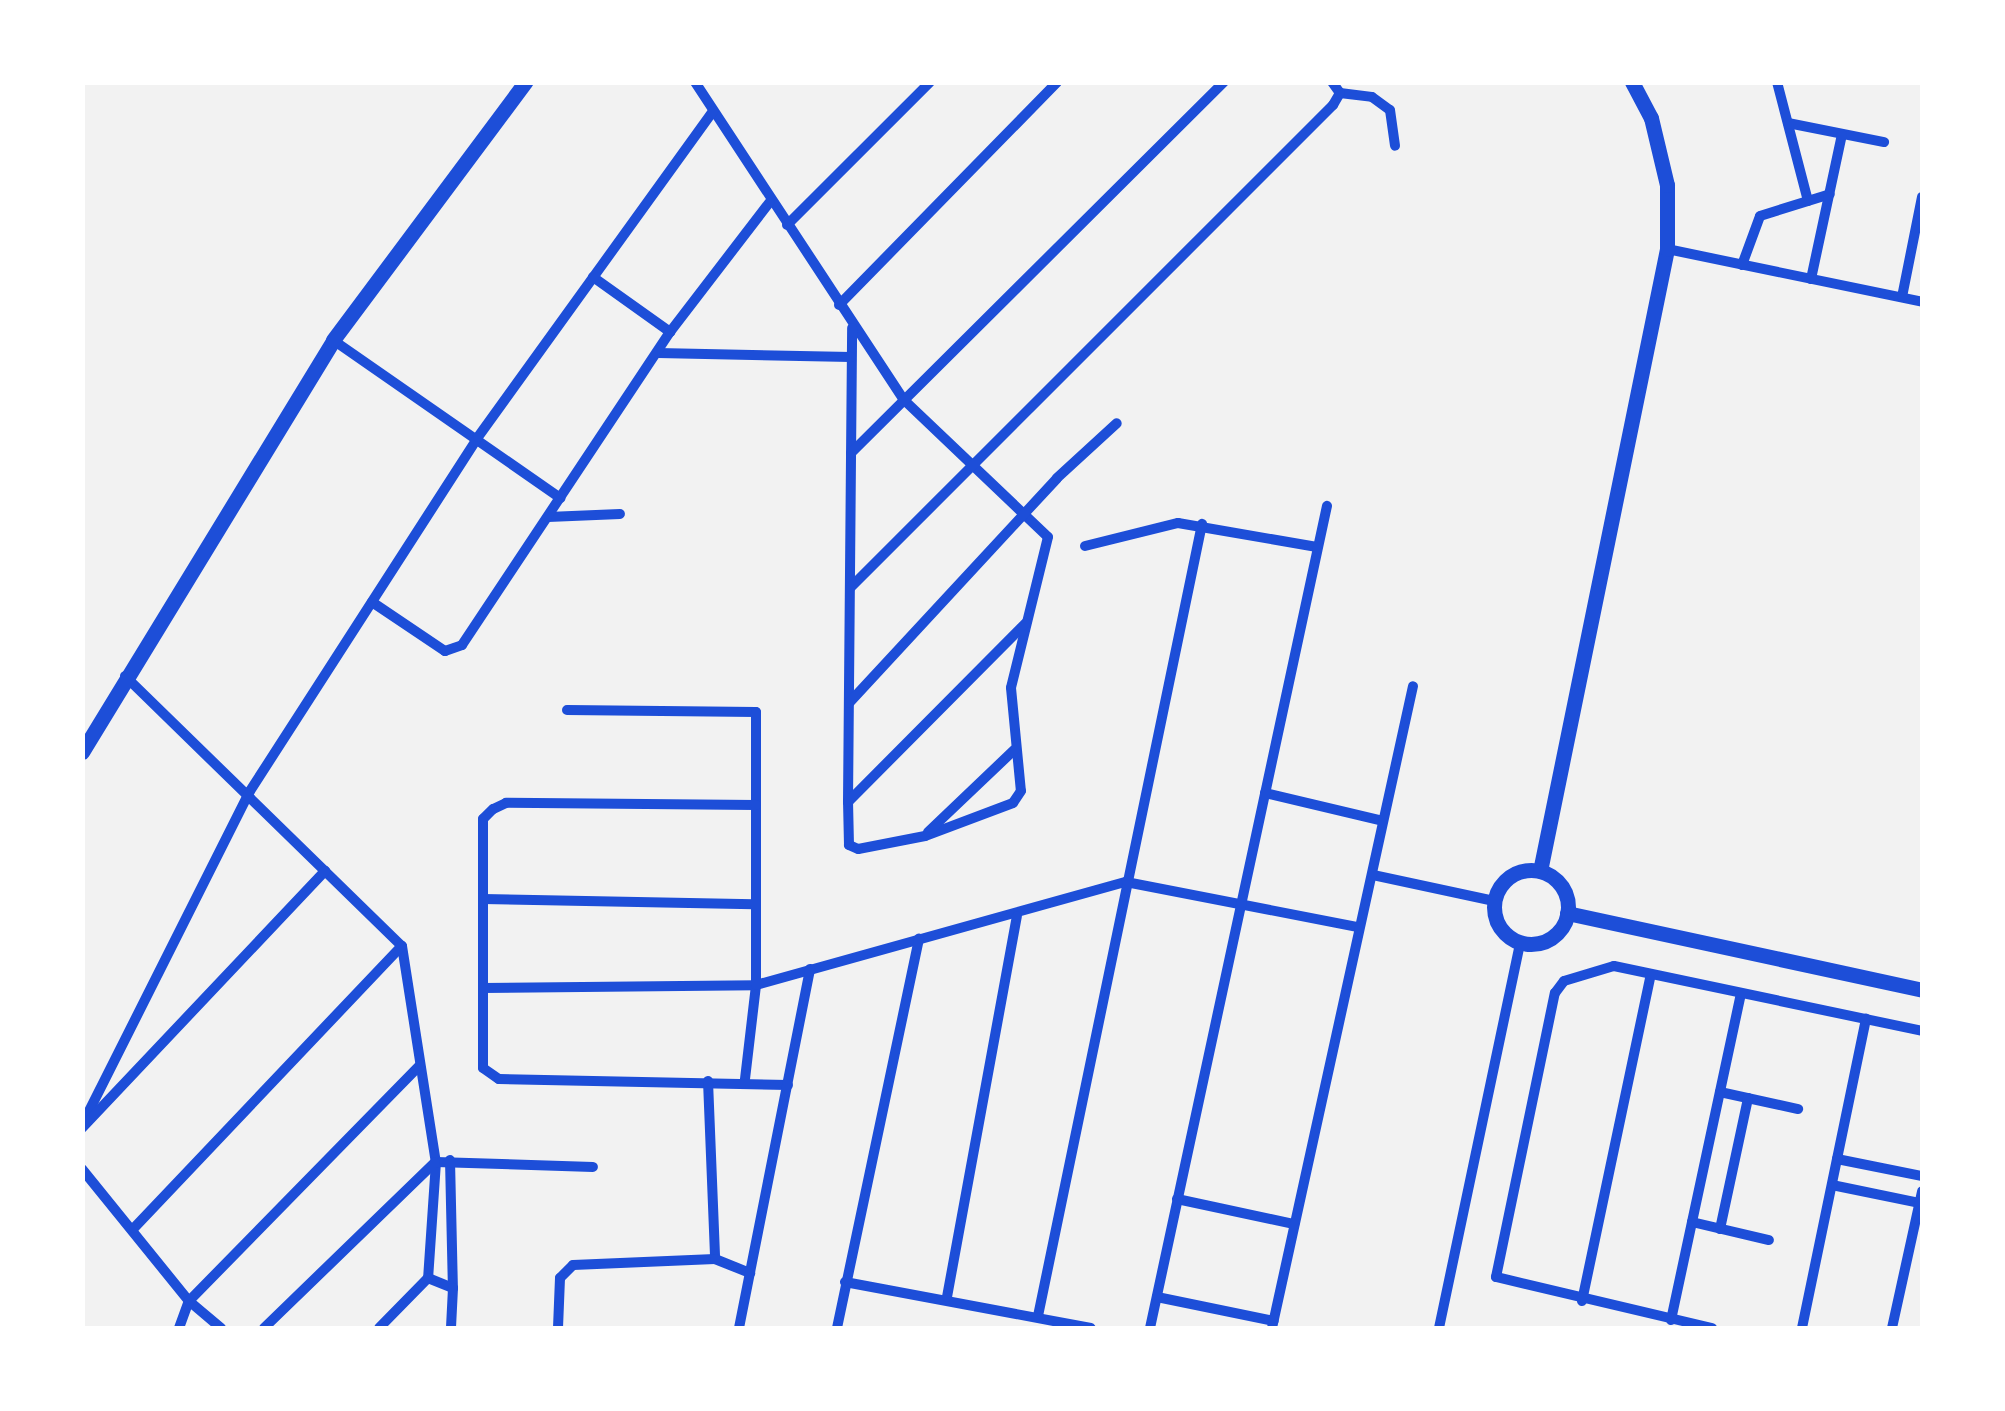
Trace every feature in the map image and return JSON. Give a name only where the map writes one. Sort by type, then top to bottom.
[{"type":"street","points":[[82,752],[124,675],[333,340],[526,82]]},
{"type":"street","points":[[695,82],[769,203],[903,399],[1048,537],[1011,688],[1014,750],[1022,778],[1013,803],[925,836],[852,848],[848,802],[852,328]]},
{"type":"street","points":[[787,226],[930,82]]},
{"type":"street","points":[[839,305],[1057,82]]},
{"type":"street","points":[[850,453],[1224,82]]},
{"type":"street","points":[[1332,82],[1340,94]]},
{"type":"street","points":[[1540,871],[1667,249],[1667,185],[1651,118],[1632,82]]},
{"type":"street","points":[[1777,82],[1808,200]]},
{"type":"street","points":[[1340,94],[1372,97],[1390,110],[1395,146]]},
{"type":"street","points":[[850,588],[968,464],[1340,94]]},
{"type":"street","points":[[83,1124],[250,791],[478,436],[714,112]]},
{"type":"street","points":[[1788,123],[1884,142]]},
{"type":"street","points":[[1812,279],[1842,134]]},
{"type":"street","points":[[1742,265],[1752,223],[1830,194]]},
{"type":"street","points":[[1902,298],[1922,197]]},
{"type":"street","points":[[372,602],[453,651],[548,517],[670,332],[769,203]]},
{"type":"street","points":[[1667,249],[1922,302]]},
{"type":"street","points":[[594,278],[670,332]]},
{"type":"street","points":[[333,340],[478,436],[560,498]]},
{"type":"street","points":[[658,353],[851,357]]},
{"type":"street","points":[[849,703],[1117,423]]},
{"type":"street","points":[[1150,1328],[1328,506]]},
{"type":"street","points":[[548,517],[620,514]]},
{"type":"street","points":[[1085,546],[1164,523],[1202,524],[1317,547]]},
{"type":"street","points":[[1038,1316],[1202,524]]},
{"type":"street","points":[[848,802],[1027,622]]},
{"type":"street","points":[[124,675],[250,791],[402,946],[436,1162],[428,1278],[378,1328]]},
{"type":"street","points":[[1157,1297],[1273,1325],[1357,927],[1373,875],[1414,686]]},
{"type":"street","points":[[567,710],[756,712],[756,985],[746,1079]]},
{"type":"street","points":[[925,836],[1014,750]]},
{"type":"street","points":[[1265,793],[1384,821]]},
{"type":"street","points":[[756,805],[506,803],[483,819],[480,1057],[492,1076],[746,1079],[788,1085]]},
{"type":"street","points":[[83,1124],[325,871]]},
{"type":"street","points":[[1540,871],[1562,887],[1567,913],[1550,938],[1520,943],[1500,927],[1494,901],[1506,880],[1540,871]]},
{"type":"street","points":[[1373,875],[1494,901]]},
{"type":"street","points":[[483,988],[756,985],[1017,916],[1126,882],[1243,901],[1357,927]]},
{"type":"street","points":[[483,900],[754,904]]},
{"type":"street","points":[[1567,913],[1922,990]]},
{"type":"street","points":[[947,1297],[1017,916]]},
{"type":"street","points":[[838,1328],[919,939]]},
{"type":"street","points":[[1439,1328],[1520,943]]},
{"type":"street","points":[[134,1228],[402,946]]},
{"type":"street","points":[[1712,1328],[1504,1284],[1494,1270],[1555,993],[1564,981],[1600,967],[1652,974],[1922,1031]]},
{"type":"street","points":[[739,1328],[810,969]]},
{"type":"street","points":[[1582,1301],[1652,974]]},
{"type":"street","points":[[1672,1320],[1741,993]]},
{"type":"street","points":[[1802,1328],[1866,1020]]},
{"type":"street","points":[[179,1328],[189,1300],[420,1065]]},
{"type":"street","points":[[708,1081],[715,1259]]},
{"type":"street","points":[[1720,1092],[1798,1109]]},
{"type":"street","points":[[1720,1229],[1748,1098]]},
{"type":"street","points":[[1837,1159],[1922,1176]]},
{"type":"street","points":[[450,1160],[451,1328]]},
{"type":"street","points":[[264,1328],[436,1162],[592,1167]]},
{"type":"street","points":[[82,1169],[189,1300],[221,1328]]},
{"type":"street","points":[[1832,1185],[1921,1197],[1892,1328]]},
{"type":"street","points":[[1177,1199],[1294,1224]]},
{"type":"street","points":[[1692,1222],[1768,1240]]},
{"type":"street","points":[[558,1328],[560,1278],[573,1265],[715,1259],[750,1273]]},
{"type":"street","points":[[428,1278],[453,1288]]},
{"type":"street","points":[[845,1282],[947,1297],[1091,1328]]}]
